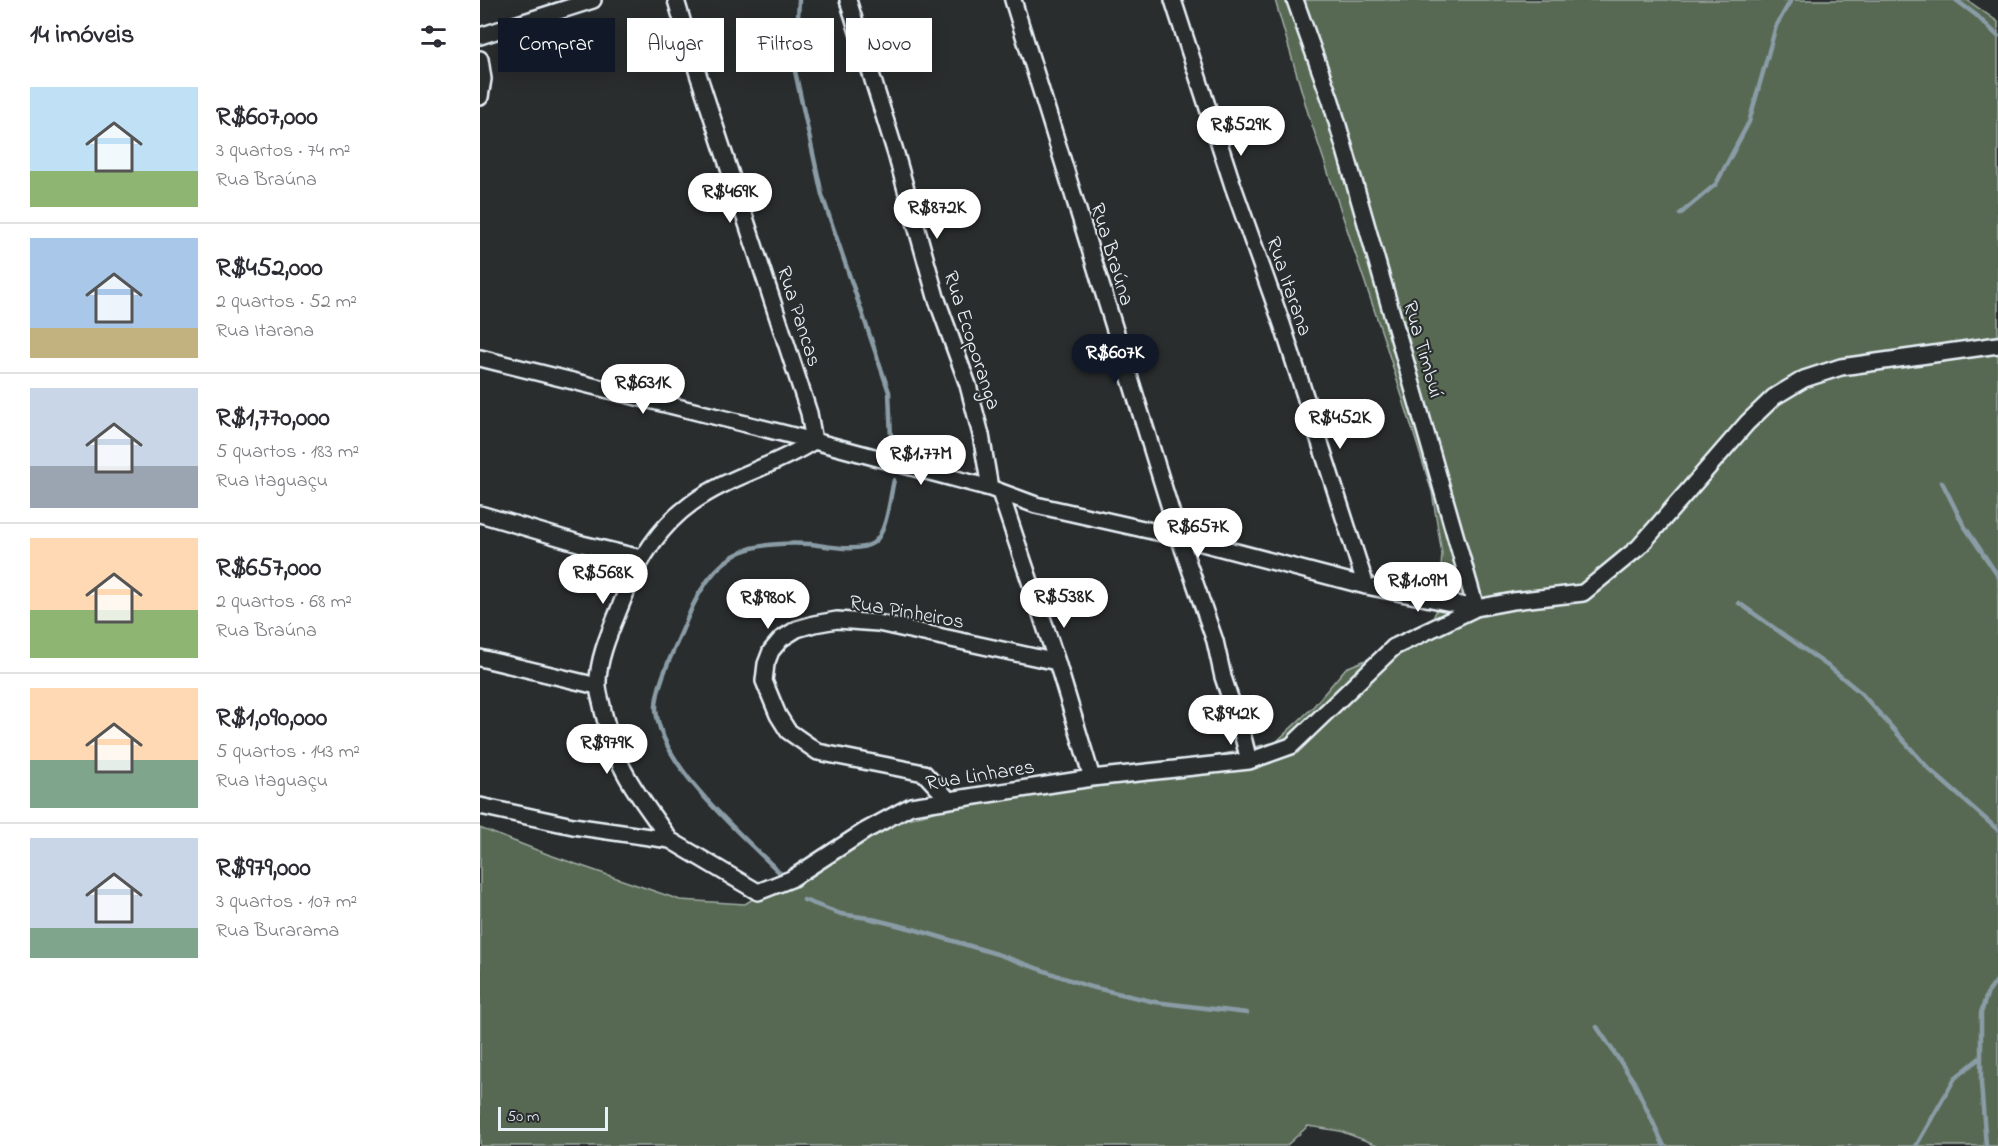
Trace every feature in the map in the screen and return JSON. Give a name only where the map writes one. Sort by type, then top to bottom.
[{"type":"street","points":[[480,36],[593,0]]},
{"type":"street","name":"Rua Pancas","points":[[676,0],[809,413],[814,441]]},
{"type":"street","name":"Rua Ecoporanga","points":[[848,0],[896,154],[936,297],[968,385],[995,490],[1057,662],[1092,778]]},
{"type":"street","name":"Rua Braúna","points":[[1012,0],[1179,537],[1215,641],[1223,677],[1249,761]]},
{"type":"street","name":"Rua Itarana","points":[[1173,0],[1233,186],[1282,324],[1366,586]]},
{"type":"street","name":"Rua Timbuí","points":[[1295,0],[1331,101],[1476,608]]},
{"type":"street","points":[[480,59],[483,79],[480,98]]},
{"type":"street","points":[[480,358],[814,441],[995,490],[1036,505],[1179,537],[1366,586],[1476,608],[1583,593],[1639,547],[1747,423],[1774,397],[1804,379],[1841,367],[1998,345]]},
{"type":"street","points":[[670,840],[634,789],[620,763],[608,731],[597,686],[610,633],[641,558],[676,516],[693,502],[726,483],[798,452],[814,441]]},
{"type":"street","points":[[480,514],[582,544],[641,558]]},
{"type":"street","name":"Rua Linhares","points":[[480,806],[573,826],[670,840],[758,892],[791,879],[865,831],[911,806],[1092,778],[1249,761],[1291,746],[1394,647],[1476,608]]},
{"type":"street","name":"Rua Pinheiros","points":[[948,799],[924,772],[818,752],[788,731],[778,715],[764,681],[766,664],[771,651],[781,639],[798,629],[837,620],[878,623],[1057,662]]},
{"type":"street","points":[[480,658],[597,686]]},
{"type":"green space","points":[[1275,0],[1967,0],[1998,22],[1998,1146],[1380,1146],[1340,1131],[1308,1126],[1286,1146],[480,1146],[480,828],[680,900],[745,904],[790,876],[855,829],[911,818],[1043,783],[1185,763],[1276,742],[1312,708],[1346,668],[1398,647],[1428,629],[1438,607],[1442,554],[1432,492],[1385,342],[1308,113]]},
{"type":"waterway","points":[[799,0],[795,71],[822,195],[889,392],[891,439]]},
{"type":"waterway","points":[[1680,214],[1716,184],[1749,122],[1776,26],[1791,0]]},
{"type":"waterway","points":[[1956,0],[1998,36]]},
{"type":"waterway","points":[[780,873],[725,819],[687,776],[661,731],[656,709],[659,688],[697,597],[711,576],[729,559],[740,552],[766,545],[811,544],[851,548],[867,546],[873,543],[882,532],[894,480]]},
{"type":"waterway","points":[[1942,482],[1963,524],[1998,576]]},
{"type":"waterway","points":[[1739,603],[1832,669],[1861,693],[1929,769],[1998,830]]},
{"type":"waterway","points":[[804,900],[841,914],[913,929],[997,954],[1087,986],[1155,1002],[1247,1013]]},
{"type":"waterway","points":[[1986,1146],[1981,1083],[1981,1013],[1987,994],[1998,979]]},
{"type":"waterway","points":[[1597,1027],[1634,1082],[1664,1146]]},
{"type":"waterway","points":[[1916,1146],[1955,1078],[1981,1057]]}]
